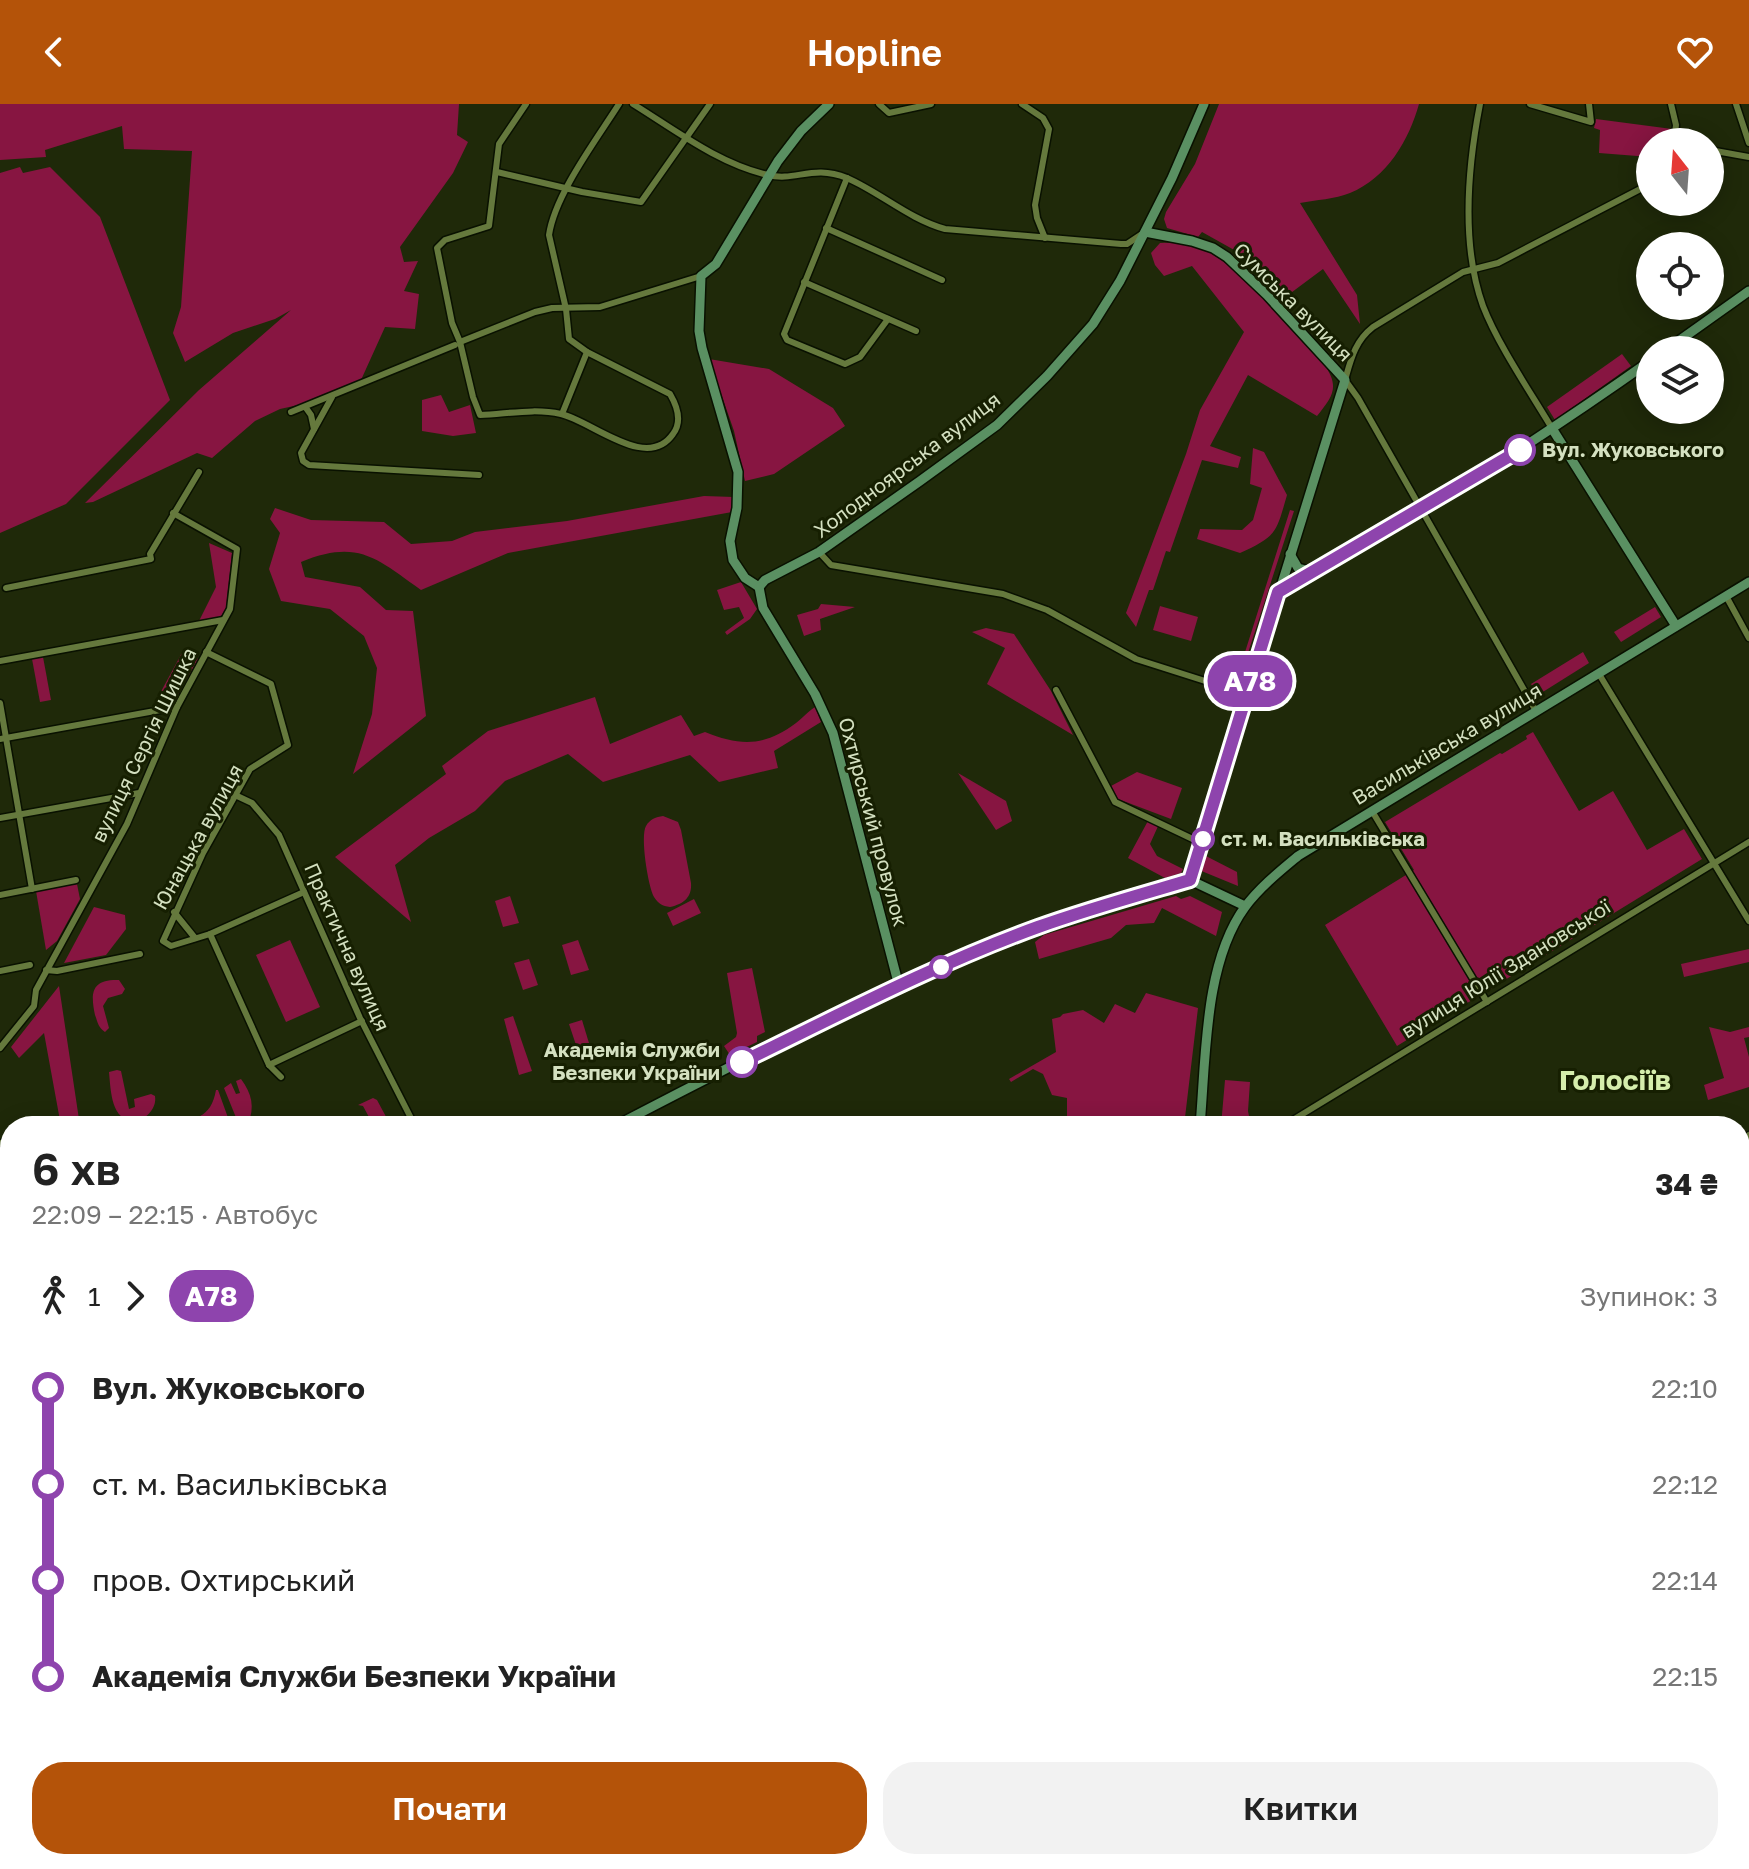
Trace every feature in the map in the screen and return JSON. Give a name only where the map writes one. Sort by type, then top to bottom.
[{"type":"main road","points":[[759,587],[737,568],[730,548],[738,498],[738,472],[702,348],[699,331],[701,276],[716,264],[789,145],[829,104]]},
{"type":"main road","name":"Холодноярська вулиця","points":[[759,587],[765,580],[819,552],[997,425],[1034,390],[1093,324],[1120,281],[1188,144],[1204,104]]},
{"type":"main road","name":"Сумська вулиця","points":[[1145,232],[1192,241],[1227,257],[1267,295],[1345,380]]},
{"type":"main road","points":[[1686,336],[1749,291]]},
{"type":"main road","points":[[1278,592],[1553,430],[1636,371]]},
{"type":"main road","points":[[1190,880],[1345,380]]},
{"type":"main road","points":[[1553,430],[1676,626]]},
{"type":"main road","points":[[1290,553],[1298,568],[1314,572]]},
{"type":"main road","name":"Васильківська вулиця","points":[[1201,1116],[1217,970],[1227,938],[1245,906],[1266,884],[1298,856],[1749,582]]},
{"type":"main road","name":"Охтирський провулок","points":[[759,587],[763,608],[815,694],[833,733],[899,986]]},
{"type":"main road","points":[[635,1116],[899,986],[1037,927],[1190,880],[1245,906]]},
{"type":"street","points":[[526,104],[499,144],[489,226],[445,240],[437,248],[452,323],[471,391],[480,415],[536,411],[562,414],[639,449],[662,445],[676,431],[678,412],[670,394],[587,352],[569,339],[566,309],[549,235],[567,189],[619,104]]},
{"type":"street","name":"Сумська вулиця","points":[[633,104],[730,162],[768,175],[787,176],[818,171],[847,178],[931,225],[959,231],[1127,244],[1145,232]]},
{"type":"street","points":[[497,172],[641,202],[710,104]]},
{"type":"street","points":[[879,104],[889,113],[931,104]]},
{"type":"street","points":[[1022,104],[1043,118],[1049,129],[1035,205],[1045,238]]},
{"type":"street","points":[[1480,104],[1470,162],[1468,197],[1475,269],[1482,302],[1488,318],[1553,430]]},
{"type":"street","points":[[1530,104],[1591,122],[1589,104]]},
{"type":"street","points":[[1671,104],[1676,128]]},
{"type":"street","points":[[1736,104],[1749,143]]},
{"type":"street","points":[[1724,153],[1749,157]]},
{"type":"street","points":[[847,178],[784,334],[787,340],[845,364],[860,357],[888,319]]},
{"type":"street","points":[[1345,380],[1354,350],[1362,336],[1427,293],[1463,272],[1498,263],[1636,191]]},
{"type":"street","points":[[826,228],[942,280]]},
{"type":"street","points":[[291,412],[535,312],[600,307],[701,276]]},
{"type":"street","points":[[804,282],[916,331]]},
{"type":"street","points":[[562,414],[587,352]]},
{"type":"street","name":"Сумська вулиця","points":[[1345,380],[1536,711]]},
{"type":"street","points":[[332,397],[301,453],[303,461],[309,465],[479,475]]},
{"type":"street","points":[[306,408],[314,429]]},
{"type":"street","points":[[6,588],[151,559],[150,554],[199,472]]},
{"type":"street","name":"вулиця Сергія Шишка","points":[[0,1048],[34,1006],[36,990],[127,824],[177,707],[230,609],[237,549],[173,513]]},
{"type":"street","points":[[819,552],[831,565],[1003,594],[1047,610],[1136,659],[1246,694]]},
{"type":"street","points":[[1726,596],[1749,638]]},
{"type":"street","points":[[0,661],[223,620]]},
{"type":"street","name":"Юнацька вулиця","points":[[195,938],[171,946],[164,944],[162,937],[250,769],[288,745],[271,684],[206,652]]},
{"type":"street","points":[[1599,674],[1749,921]]},
{"type":"street","points":[[1056,690],[1115,802],[1201,843]]},
{"type":"street","points":[[0,703],[3,738],[32,889]]},
{"type":"street","points":[[3,738],[177,707]]},
{"type":"street","points":[[0,818],[139,793]]},
{"type":"street","name":"Практична вулиця","points":[[235,795],[252,803],[279,835],[362,1021],[410,1116]]},
{"type":"street","points":[[1372,811],[1487,1002]]},
{"type":"street","name":"вулиця Юлії Здановської","points":[[1299,1116],[1749,842]]},
{"type":"street","points":[[0,895],[76,880]]},
{"type":"street","points":[[174,912],[195,938],[304,892]]},
{"type":"street","points":[[210,934],[269,1065],[281,1077]]},
{"type":"street","points":[[46,970],[57,971],[140,954]]},
{"type":"street","points":[[0,971],[30,965]]},
{"type":"street","points":[[269,1065],[362,1021]]},
{"type":"shaded area","points":[[0,104],[459,104],[457,135],[468,142],[453,173],[400,247],[404,262],[418,261],[404,291],[419,294],[415,329],[385,327],[361,380],[255,421],[212,458],[197,453],[85,503],[199,390],[291,310],[275,319],[233,333],[185,362],[173,333],[181,307],[192,151],[124,149],[122,126],[45,150],[46,157],[0,160]]},
{"type":"shaded area","points":[[1219,104],[1419,104],[1403,144],[1375,178],[1344,195],[1300,203],[1357,295],[1360,324],[1323,269],[1280,301],[1236,251],[1202,232],[1198,237],[1167,228],[1164,219],[1166,212],[1195,164]]},
{"type":"shaded area","points":[[1596,119],[1664,128],[1636,128],[1636,156],[1599,153],[1600,130],[1594,128]]},
{"type":"shaded area","points":[[20,167],[23,173],[50,167],[100,217],[170,400],[66,504],[0,533],[0,173]]},
{"type":"shaded area","points":[[1160,243],[1191,245],[1226,263],[1262,296],[1324,364],[1333,385],[1327,403],[1317,416],[1248,375],[1210,446],[1241,457],[1238,468],[1202,460],[1170,552],[1166,551],[1136,627],[1126,613],[1200,410],[1244,332],[1192,266],[1164,276],[1155,265],[1151,253]]},
{"type":"shaded area","points":[[1622,354],[1631,366],[1555,420],[1547,407]]},
{"type":"shaded area","points":[[709,359],[769,369],[833,408],[845,426],[774,474],[745,481],[734,431]]},
{"type":"shaded area","points":[[441,395],[449,412],[470,405],[476,433],[453,436],[422,431],[422,400]]},
{"type":"shaded area","points":[[1253,448],[1264,452],[1287,495],[1277,526],[1268,537],[1240,553],[1197,539],[1200,529],[1242,530],[1253,520],[1262,488],[1250,484]]},
{"type":"shaded area","points":[[704,496],[734,497],[732,512],[508,553],[421,590],[366,555],[337,552],[301,562],[305,577],[360,587],[386,610],[413,611],[426,716],[353,774],[372,714],[377,668],[364,636],[330,609],[281,601],[269,569],[280,533],[270,519],[275,508],[311,520],[384,522],[411,544],[452,541],[475,532],[567,521]]},
{"type":"shaded area","points":[[1290,510],[1294,511],[1248,653],[1245,652]]},
{"type":"shaded area","points":[[209,543],[232,553],[226,608],[220,618],[198,623],[216,587]]},
{"type":"shaded area","points":[[741,582],[757,609],[750,619],[727,635],[725,632],[744,618],[739,607],[724,610],[717,590]]},
{"type":"shaded area","points":[[821,604],[855,607],[820,619],[821,630],[804,636],[797,615],[818,609]]},
{"type":"shaded area","points":[[1160,606],[1198,617],[1191,641],[1153,630]]},
{"type":"shaded area","points":[[1655,607],[1661,617],[1621,642],[1614,632]]},
{"type":"shaded area","points":[[986,628],[1014,634],[1051,691],[1073,735],[987,684],[1005,648],[972,632]]},
{"type":"shaded area","points":[[183,651],[198,659],[172,707],[151,710]]},
{"type":"shaded area","points":[[1583,652],[1589,663],[1538,695],[1531,684]]},
{"type":"shaded area","points":[[43,657],[51,700],[40,702],[32,659]]},
{"type":"shaded area","points":[[595,697],[610,744],[681,715],[694,736],[705,732],[741,742],[762,740],[784,731],[815,707],[821,722],[774,751],[778,768],[719,782],[690,755],[603,782],[568,754],[505,781],[475,811],[429,838],[395,865],[411,922],[335,857],[446,774],[442,766],[488,731]]},
{"type":"shaded area","points":[[1533,732],[1579,811],[1613,791],[1647,850],[1684,829],[1702,859],[1397,1046],[1325,925],[1414,870],[1385,822],[1527,739],[1526,736]]},
{"type":"shaded area","points":[[1137,772],[1182,788],[1171,819],[1118,799],[1111,786]]},
{"type":"shaded area","points":[[958,773],[1006,801],[1012,821],[996,830]]},
{"type":"shaded area","points":[[663,816],[678,822],[691,883],[686,899],[670,907],[654,897],[644,850],[646,826],[653,819]]},
{"type":"shaded area","points":[[1149,819],[1159,824],[1150,844],[1157,856],[1183,869],[1181,873],[1165,878],[1128,858]]},
{"type":"shaded area","points":[[1204,855],[1237,872],[1238,886],[1199,870]]},
{"type":"shaded area","points":[[77,884],[80,899],[57,941],[46,950],[36,891]]},
{"type":"shaded area","points":[[510,896],[519,923],[503,927],[495,901]]},
{"type":"shaded area","points":[[1176,896],[1181,899],[1190,896],[1222,912],[1216,936],[1162,908],[1154,923],[1126,925],[1111,938],[1039,959],[1035,942],[1044,935]]},
{"type":"shaded area","points":[[694,899],[701,913],[673,926],[667,913]]},
{"type":"shaded area","points":[[94,907],[125,915],[126,929],[106,955],[64,963]]},
{"type":"shaded area","points":[[290,940],[320,1007],[286,1022],[256,955]]},
{"type":"shaded area","points":[[578,940],[589,970],[571,975],[562,945]]},
{"type":"shaded area","points":[[1749,949],[1749,962],[1684,977],[1681,964]]},
{"type":"shaded area","points":[[529,959],[538,985],[523,990],[514,963]]},
{"type":"shaded area","points":[[752,968],[765,1032],[757,1036],[757,1042],[730,1055],[724,1046],[737,1033],[727,973]]},
{"type":"shaded area","points":[[119,980],[125,989],[122,994],[108,998],[103,1006],[109,1028],[105,1032],[95,1015],[93,994],[103,982]]},
{"type":"shaded area","points":[[59,986],[78,1116],[59,1116],[44,1033],[19,1058],[11,1047]]},
{"type":"shaded area","points":[[1146,993],[1198,1008],[1185,1116],[1067,1116],[1067,1098],[1052,1095],[1043,1074],[1033,1069],[1011,1082],[1009,1079],[1056,1052],[1052,1019],[1083,1010],[1104,1023],[1115,1004],[1135,1013]]},
{"type":"shaded area","points":[[513,1016],[532,1071],[519,1075],[504,1019]]},
{"type":"shaded area","points":[[582,1020],[592,1053],[580,1057],[569,1024]]},
{"type":"shaded area","points":[[1709,1027],[1730,1032],[1749,1027],[1749,1037],[1744,1038],[1749,1057],[1749,1087],[1708,1100],[1704,1085],[1724,1078]]},
{"type":"shaded area","points":[[121,1071],[129,1109],[135,1107],[134,1099],[151,1094],[155,1096],[150,1112],[145,1116],[121,1116],[114,1104],[109,1072]]},
{"type":"shaded area","points":[[241,1079],[248,1090],[252,1106],[250,1116],[235,1116],[224,1088],[231,1083],[236,1094],[240,1093],[236,1081]]},
{"type":"shaded area","points":[[1225,1080],[1250,1082],[1249,1116],[1222,1116]]},
{"type":"shaded area","points":[[218,1090],[227,1116],[200,1116],[210,1107]]},
{"type":"shaded area","points":[[373,1098],[386,1116],[368,1116],[363,1106],[358,1105]]},
{"type":"bus line","name":"А78","points":[[742,1062],[899,986],[1006,939],[1069,916],[1190,880],[1278,592],[1520,450]]},
{"type":"place","name":"Вул. Жуковського","points":[[1520,450]]},
{"type":"place","name":"ст. м. Васильківська","points":[[1203,839]]},
{"type":"place","name":"Академія Служби Безпеки України","points":[[742,1062]]},
{"type":"district","name":"Голосіїв","points":[[1615,1080]]}]
